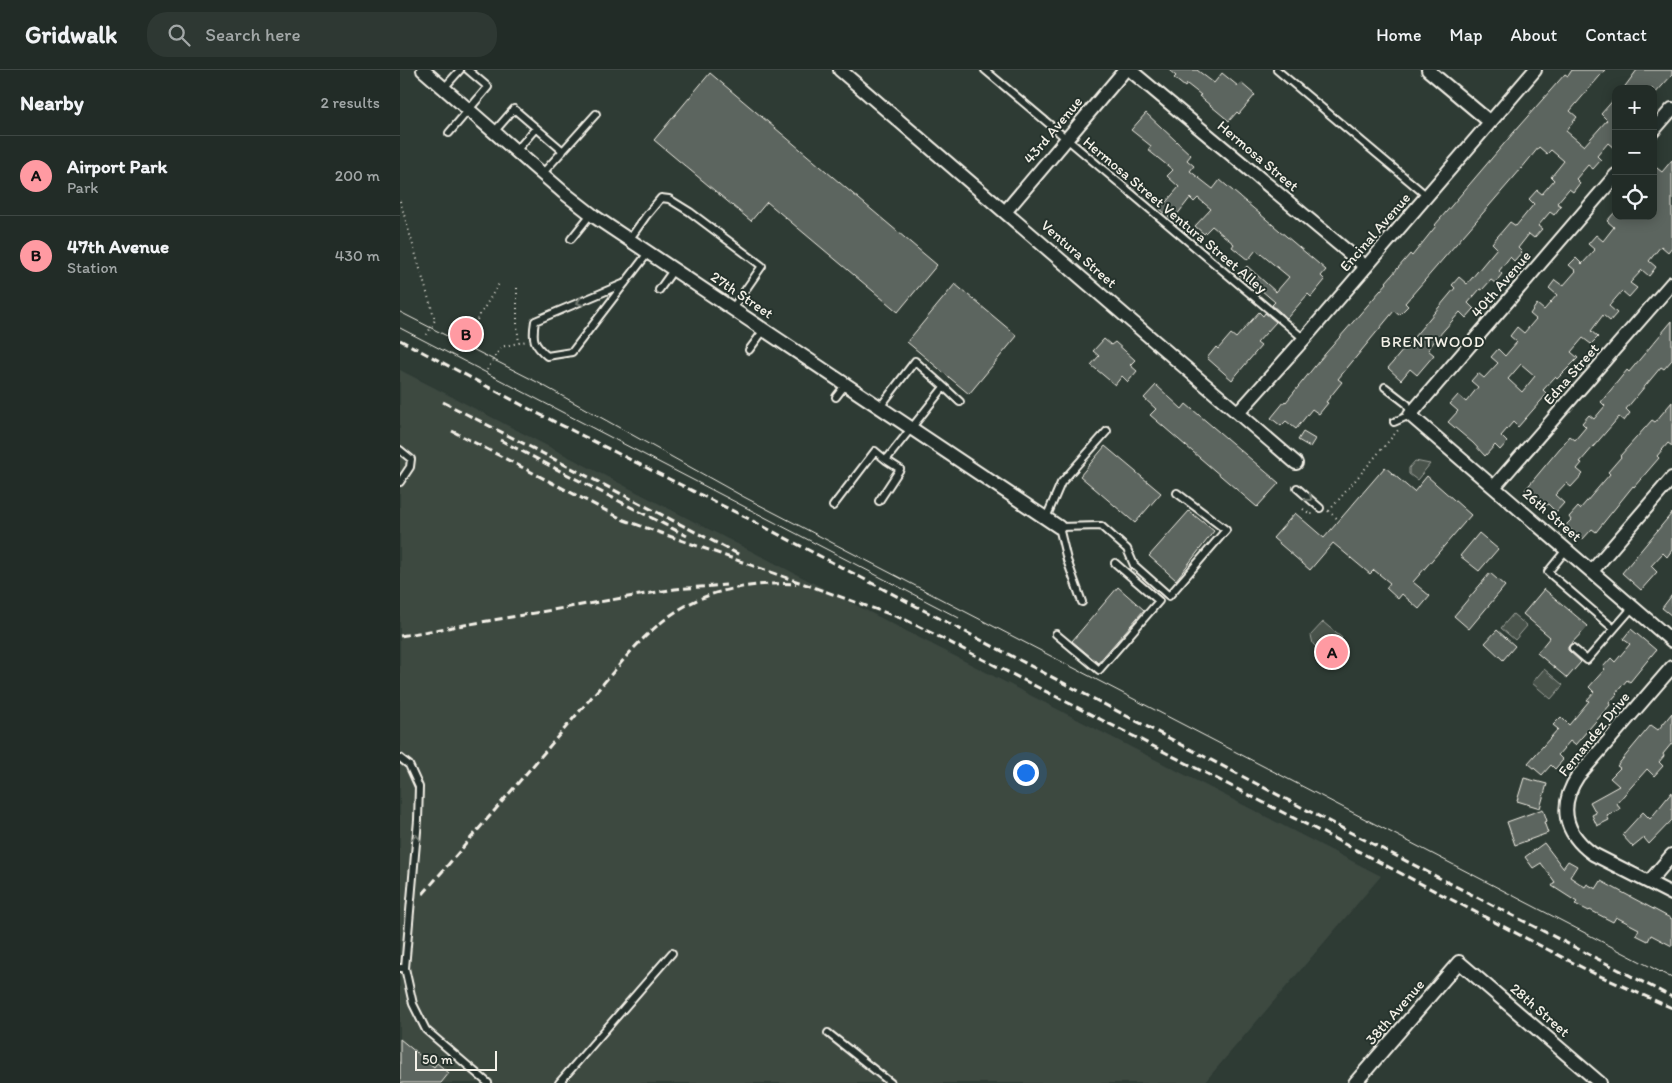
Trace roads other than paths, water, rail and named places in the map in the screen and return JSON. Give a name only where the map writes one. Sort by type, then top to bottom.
[{"type":"street","name":"27th Street","points":[[423,70],[542,174],[591,214],[1059,526]]},
{"type":"street","name":"Ventura Street","points":[[840,70],[1296,463]]},
{"type":"street","name":"43rd Avenue","points":[[1005,212],[1126,70]]},
{"type":"street","name":"Hermosa Street","points":[[1130,70],[1366,267]]},
{"type":"street","points":[[1428,70],[1490,122]]},
{"type":"street","name":"Encinal Avenue","points":[[1238,413],[1535,70]]},
{"type":"street","points":[[1654,130],[1672,110]]},
{"type":"street","name":"40th Avenue","points":[[1408,418],[1612,180]]},
{"type":"street","name":"Edna Street","points":[[1494,487],[1672,283]]},
{"type":"street","name":"26th Street","points":[[1408,418],[1494,487],[1672,641]]},
{"type":"street","points":[[1592,572],[1672,478]]},
{"type":"street","name":"Fernandez Drive","points":[[1672,667],[1578,776],[1572,785],[1566,807],[1570,829],[1584,847],[1593,854],[1672,894]]},
{"type":"street","points":[[1649,882],[1672,855]]},
{"type":"street","name":"38th Avenue","points":[[1356,1083],[1459,962]]},
{"type":"street","name":"28th Street","points":[[1459,962],[1600,1083]]},
{"type":"lane","points":[[444,88],[460,70]]},
{"type":"lane","points":[[449,133],[488,87],[468,70]]},
{"type":"lane","name":"Hermosa Street Ventura Street Alley","points":[[985,70],[1304,339]]},
{"type":"lane","points":[[1278,70],[1427,196]]},
{"type":"lane","points":[[494,132],[514,109],[563,151]]},
{"type":"lane","points":[[542,174],[596,114]]},
{"type":"lane","points":[[516,151],[536,128]]},
{"type":"lane","points":[[629,240],[661,198],[668,199],[690,212],[762,266],[732,309]]},
{"type":"lane","points":[[571,239],[591,214]]},
{"type":"lane","points":[[626,283],[535,321],[533,331],[536,346],[547,356],[572,352],[626,283],[648,253]]},
{"type":"lane","points":[[659,290],[674,270]]},
{"type":"lane","points":[[749,350],[764,330]]},
{"type":"lane","points":[[880,408],[915,361],[960,402]]},
{"type":"lane","points":[[836,397],[846,384]]},
{"type":"lane","points":[[886,460],[944,386]]},
{"type":"lane","points":[[1385,387],[1407,404],[1408,418],[1394,422]]},
{"type":"lane","points":[[1046,518],[1061,483],[1107,431]]},
{"type":"lane","points":[[400,450],[411,459],[410,468],[400,482]]},
{"type":"lane","points":[[833,506],[875,451],[900,469],[879,501]]},
{"type":"lane","points":[[1297,488],[1321,512]]},
{"type":"lane","points":[[1082,602],[1067,560],[1059,526],[1101,526],[1127,549],[1134,565],[1169,596],[1226,530],[1177,493]]},
{"type":"lane","points":[[1566,550],[1548,572],[1614,629]]},
{"type":"lane","points":[[1056,634],[1099,670],[1159,601],[1115,563]]},
{"type":"lane","points":[[1573,648],[1587,660],[1633,607]]},
{"type":"lane","points":[[400,758],[409,765],[419,787],[418,820],[402,968],[414,1004],[426,1030],[488,1083]]},
{"type":"lane","points":[[559,1083],[672,953]]},
{"type":"lane","points":[[828,1032],[891,1083]]},
{"type":"tram line","points":[[400,312],[537,382],[744,497],[1672,978]]},
{"type":"tram line","points":[[400,328],[959,618]]},
{"type":"railway","points":[[400,340],[537,413],[747,518],[1326,820],[1672,997]]},
{"type":"railway","points":[[443,402],[740,555]]},
{"type":"railway","points":[[452,431],[624,520],[906,620],[1591,972],[1672,1008]]},
{"type":"railway","points":[[500,440],[687,536]]},
{"type":"railway","points":[[423,894],[632,650],[658,625],[684,606],[714,594],[755,585],[796,584]]},
{"type":"railway","points":[[400,636],[675,589],[726,585]]},
{"type":"place","name":"47th Avenue","points":[[466,334]]},
{"type":"place","name":"Airport Park","points":[[1332,652]]},
{"type":"district","name":"BRENTWOOD","points":[[1433,341]]}]
